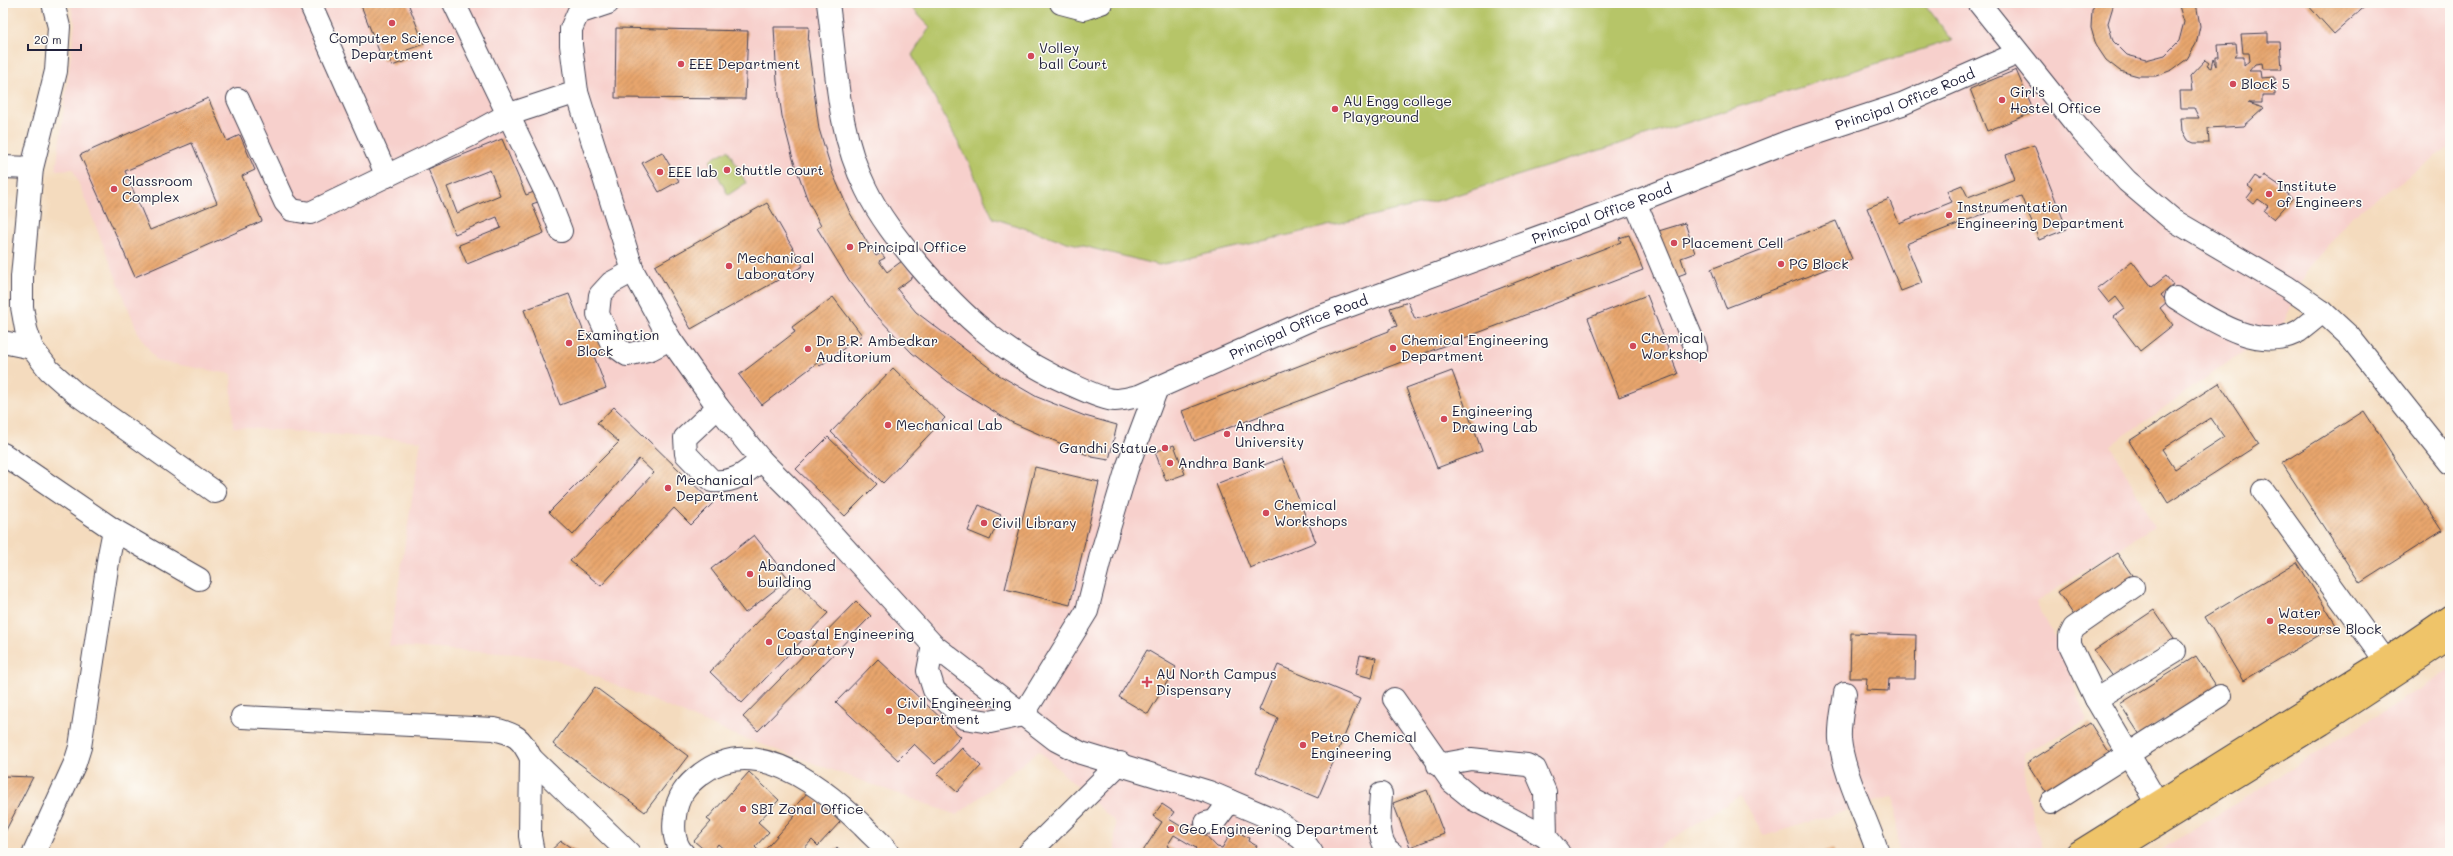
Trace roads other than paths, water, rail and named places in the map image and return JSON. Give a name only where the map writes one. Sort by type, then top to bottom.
[{"type":"main road","points":[[2082,852],[2385,660],[2450,616]]},
{"type":"main road","points":[[2112,853],[2322,723],[2450,639]]},
{"type":"street","points":[[53,3],[59,28],[56,71],[32,168],[12,275],[32,348],[49,370],[75,393],[215,492]]},
{"type":"street","points":[[310,3],[387,176]]},
{"type":"street","points":[[454,3],[547,195],[561,231]]},
{"type":"street","points":[[608,3],[578,13],[573,21],[570,45],[577,92],[633,271],[670,339],[718,408],[761,460],[800,499],[933,645],[1056,740],[1075,750],[1120,763],[1230,801],[1276,820],[1302,839],[1312,853]]},
{"type":"street","name":"Principal Office Road","points":[[828,3],[834,43],[837,97],[848,140],[865,188],[890,231],[936,285],[966,317],[1038,370],[1079,388],[1114,400],[1139,396],[1186,373],[1310,320],[1635,202],[1787,142],[1902,104],[2018,53]]},
{"type":"street","points":[[1060,3],[1084,9],[1102,3]]},
{"type":"street","points":[[1979,3],[2106,160],[2149,202],[2184,227],[2287,287],[2323,312],[2349,336],[2450,464]]},
{"type":"street","points":[[238,99],[285,202],[292,210],[310,213],[469,136],[507,115],[577,92]]},
{"type":"street","points":[[3,167],[32,168]]},
{"type":"street","points":[[1635,202],[1696,348]]},
{"type":"street","points":[[633,271],[611,283],[600,295],[598,314],[612,344],[626,355],[651,349],[670,339]]},
{"type":"street","points":[[2176,298],[2213,322],[2249,335],[2263,338],[2278,338],[2298,331],[2323,312]]},
{"type":"street","points":[[3,342],[32,348]]},
{"type":"street","points":[[933,645],[928,671],[934,690],[964,718],[990,722],[1023,715],[1087,611],[1099,562],[1127,468],[1157,388]]},
{"type":"street","points":[[718,408],[685,438],[686,454],[712,481],[722,482],[733,480],[744,475],[761,460]]},
{"type":"street","points":[[3,454],[114,530],[199,578]]},
{"type":"street","points":[[2263,491],[2385,660]]},
{"type":"street","points":[[34,853],[75,763],[80,747],[114,530]]},
{"type":"street","points":[[2133,587],[2074,628],[2070,636],[2070,645],[2096,698],[2158,804]]},
{"type":"street","points":[[2096,698],[2175,651]]},
{"type":"street","points":[[1846,693],[1840,721],[1840,739],[1843,756],[1878,853]]},
{"type":"street","points":[[2051,803],[2220,696]]},
{"type":"street","points":[[1394,699],[1410,719],[1438,765],[1452,782],[1473,799],[1553,845]]},
{"type":"street","points":[[242,717],[494,729],[512,734],[524,742],[531,758],[629,853]]},
{"type":"street","points":[[531,758],[530,836],[533,852]]},
{"type":"street","points":[[683,853],[676,842],[674,826],[676,802],[689,782],[710,766],[733,759],[757,760],[812,782],[848,812],[888,853]]},
{"type":"street","points":[[1438,765],[1471,759],[1527,765],[1535,769],[1545,792],[1553,845]]},
{"type":"street","points":[[1029,853],[1120,763]]},
{"type":"street","points":[[1381,794],[1380,823],[1382,838],[1392,853]]},
{"type":"street","points":[[1206,823],[1215,821],[1230,801]]},
{"type":"place","name":"Computer Science Department","points":[[392,23]]},
{"type":"place","name":"Volley ball Court","points":[[1031,56]]},
{"type":"place","name":"EEE Department","points":[[681,64]]},
{"type":"place","name":"Block 5","points":[[2233,84]]},
{"type":"place","name":"Girl's Hostel Office","points":[[2002,100]]},
{"type":"place","name":"AU Engg college Playground","points":[[1335,109]]},
{"type":"place","name":"shuttle court","points":[[727,170]]},
{"type":"place","name":"EEE lab","points":[[660,172]]},
{"type":"place","name":"Classroom Complex","points":[[114,189]]},
{"type":"place","name":"Institute of Engineers","points":[[2269,194]]},
{"type":"place","name":"Instrumentation Engineering Department","points":[[1949,215]]},
{"type":"place","name":"Placement Cell","points":[[1674,243]]},
{"type":"place","name":"Principal Office","points":[[850,247]]},
{"type":"place","name":"PG Block","points":[[1781,264]]},
{"type":"place","name":"Mechanical Laboratory","points":[[729,266]]},
{"type":"place","name":"Examination Block","points":[[569,343]]},
{"type":"place","name":"Chemical Workshop","points":[[1633,346]]},
{"type":"place","name":"Chemical Engineering Department","points":[[1393,348]]},
{"type":"place","name":"Dr B.R. Ambedkar Auditorium","points":[[808,349]]},
{"type":"place","name":"Engineering Drawing Lab","points":[[1444,419]]},
{"type":"place","name":"Mechanical Lab","points":[[888,425]]},
{"type":"place","name":"Andhra University","points":[[1227,434]]},
{"type":"place","name":"Gandhi Statue","points":[[1165,448]]},
{"type":"place","name":"Andhra Bank","points":[[1170,463]]},
{"type":"place","name":"Mechanical Department","points":[[668,488]]},
{"type":"place","name":"Chemical Workshops","points":[[1266,513]]},
{"type":"place","name":"Civil Library","points":[[984,523]]},
{"type":"place","name":"Abandoned building","points":[[750,574]]},
{"type":"place","name":"Water Resourse Block","points":[[2270,621]]},
{"type":"place","name":"Coastal Engineering Laboratory","points":[[769,642]]},
{"type":"place","name":"AU North Campus Dispensary","points":[[1147,682]]},
{"type":"place","name":"Civil Engineering Department","points":[[889,711]]},
{"type":"place","name":"Petro Chemical Engineering","points":[[1303,745]]},
{"type":"place","name":"SBI Zonal Office","points":[[743,809]]},
{"type":"place","name":"Geo Engineering Department","points":[[1171,829]]}]
